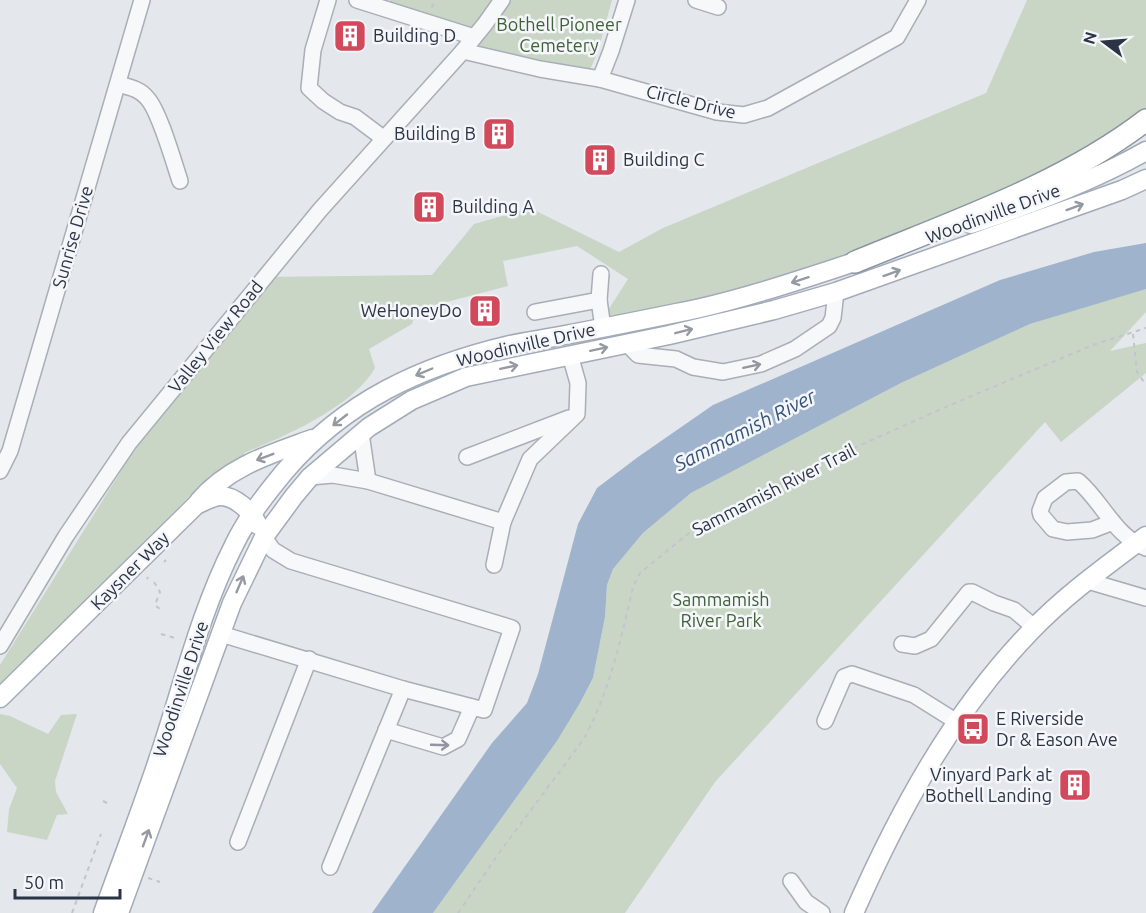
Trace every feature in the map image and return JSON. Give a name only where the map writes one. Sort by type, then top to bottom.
[{"type":"highway","points":[[855,262],[1053,178],[1120,140],[1146,120]]},
{"type":"main road","name":"Woodinville Drive","points":[[103,913],[159,757],[209,602],[234,545],[252,514],[286,470],[320,436],[360,405],[385,389],[442,364],[512,344],[699,308],[766,291],[1006,213],[1099,175],[1146,151]]},
{"type":"main road","name":"Woodinville Drive","points":[[119,913],[242,579],[264,537],[294,496],[310,477],[361,433],[412,400],[466,377],[627,344],[774,310],[836,292],[1111,194],[1146,179]]},
{"type":"main road","points":[[196,505],[217,483],[241,467],[320,436]]},
{"type":"main road","name":"Kaysner Way","points":[[0,698],[196,505],[220,496],[226,497],[252,514],[264,537]]},
{"type":"main road","points":[[854,913],[919,780],[987,681],[1034,627],[1064,599],[1142,543]]},
{"type":"street","name":"Sunrise Drive","points":[[0,471],[10,451],[142,0]]},
{"type":"street","points":[[328,0],[313,50],[309,88],[323,101],[340,112],[355,117],[383,138]]},
{"type":"street","points":[[357,0],[474,37]]},
{"type":"street","name":"Valley View Road","points":[[0,646],[66,536],[129,443],[320,210],[463,51],[502,0]]},
{"type":"street","points":[[600,79],[627,0]]},
{"type":"street","points":[[696,0],[718,7]]},
{"type":"street","name":"Circle Drive","points":[[463,51],[540,69],[600,79],[717,111],[744,115],[768,108],[897,37],[918,0]]},
{"type":"street","points":[[118,84],[136,89],[148,98],[180,182]]},
{"type":"street","points":[[601,274],[599,300],[603,328]]},
{"type":"street","points":[[627,344],[638,355],[675,359],[693,368],[723,372],[761,364],[795,349],[829,326],[833,318],[836,292]]},
{"type":"street","points":[[535,312],[599,300]]},
{"type":"street","points":[[494,565],[503,522],[530,459],[577,414],[578,383],[570,355]]},
{"type":"street","points":[[467,457],[577,414]]},
{"type":"street","points":[[361,433],[368,481]]},
{"type":"street","points":[[310,477],[333,475],[368,481],[503,522]]},
{"type":"street","points":[[1113,522],[1092,530],[1067,532],[1053,529],[1040,511],[1045,498],[1066,482],[1078,481],[1113,522],[1142,543]]},
{"type":"street","points":[[221,634],[403,689],[484,710],[512,628],[291,561],[273,550],[264,537]]},
{"type":"street","points":[[1088,580],[1146,598]]},
{"type":"street","points":[[902,644],[915,646],[931,639],[969,592],[1014,610],[1034,627]]},
{"type":"street","points":[[238,842],[309,659]]},
{"type":"street","points":[[825,721],[844,677],[852,674],[914,695],[957,722]]},
{"type":"street","points":[[330,867],[403,689]]},
{"type":"street","points":[[387,730],[443,747],[458,739],[472,707]]},
{"type":"street","points":[[791,881],[806,902],[822,913]]},
{"type":"path","name":"Sammamish River Trail","points":[[458,913],[499,853],[583,740],[592,724],[601,705],[633,586],[640,573],[694,529],[807,469],[1093,345],[1146,328]]},
{"type":"path","points":[[1133,334],[1137,372],[1146,385]]},
{"type":"path","points":[[154,582],[160,592],[155,605],[161,610]]},
{"type":"path","points":[[161,634],[175,638]]},
{"type":"path","points":[[103,801],[107,803]]},
{"type":"path","points":[[72,913],[101,834]]},
{"type":"path","points":[[142,876],[160,882]]},
{"type":"green space","name":"Bothell Pioneer Cemetery","points":[[390,0],[612,0],[598,51],[587,77],[484,56],[474,37],[427,23],[426,13],[389,4]]},
{"type":"green space","points":[[1027,0],[1146,0],[1146,120],[1120,140],[855,262],[596,329],[628,279],[577,246],[503,261],[508,286],[416,310],[412,324],[369,349],[375,368],[365,382],[351,395],[317,419],[244,453],[245,457],[210,476],[0,684],[0,665],[129,458],[265,277],[432,275],[474,224],[530,208],[619,252],[663,228],[986,93]]},
{"type":"green space","name":"Sammamish River Park","points":[[1146,289],[1146,312],[1110,351],[1146,343],[1146,373],[1061,442],[1045,422],[715,782],[625,913],[433,913],[557,741],[580,703],[593,678],[605,617],[607,585],[613,569],[643,533],[691,493],[901,383],[1030,324]]},
{"type":"green space","points":[[0,714],[10,716],[48,734],[61,715],[77,714],[55,781],[56,792],[68,814],[57,815],[47,840],[7,832],[9,809],[17,788],[0,764]]},
{"type":"water","name":"Sammamish River","points":[[1146,243],[1146,289],[1030,324],[901,383],[691,493],[643,533],[613,569],[607,585],[605,617],[593,678],[557,741],[433,913],[372,913],[492,743],[527,703],[538,674],[578,524],[597,488],[713,405],[1000,280],[1094,252]]},
{"type":"place","name":"Building D","points":[[350,36]]},
{"type":"place","name":"Building B","points":[[499,134]]},
{"type":"place","name":"Building C","points":[[600,160]]},
{"type":"place","name":"Building A","points":[[429,207]]},
{"type":"place","name":"WeHoneyDo","points":[[485,311]]},
{"type":"place","name":"E Riverside Dr & Eason Ave","points":[[973,729]]},
{"type":"place","name":"Vinyard Park at Bothell Landing","points":[[1075,785]]}]
